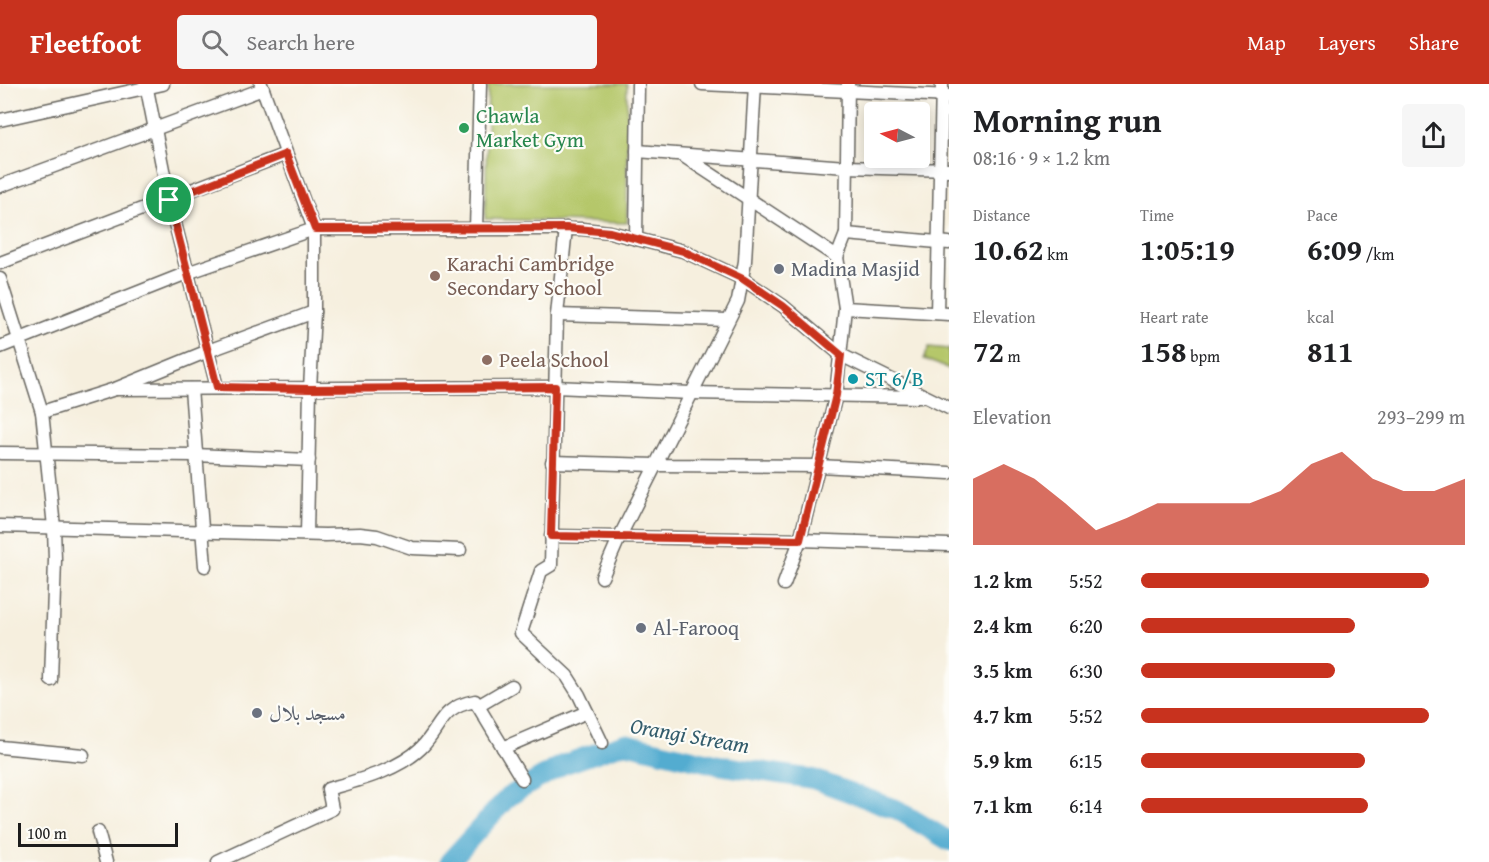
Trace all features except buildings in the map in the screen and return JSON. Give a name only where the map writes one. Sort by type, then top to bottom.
[{"type":"street","points":[[0,120],[163,84]]},
{"type":"street","points":[[476,229],[480,84]]},
{"type":"street","points":[[636,239],[638,84]]},
{"type":"street","points":[[702,84],[944,92],[943,314],[845,308]]},
{"type":"street","points":[[602,576],[738,301],[743,279],[755,85]]},
{"type":"street","points":[[146,86],[169,200],[217,387]]},
{"type":"street","points":[[0,186],[262,87],[315,229],[307,534]]},
{"type":"street","points":[[784,584],[800,540],[836,395],[845,308],[837,257],[846,234],[848,88]]},
{"type":"street","points":[[637,151],[846,167],[944,170]]},
{"type":"street","points":[[0,263],[286,154]]},
{"type":"street","points":[[682,155],[837,257]]},
{"type":"street","points":[[566,228],[557,315],[551,565],[541,571],[521,633],[567,676],[602,743]]},
{"type":"street","points":[[0,347],[187,273],[315,229],[566,228],[610,232],[683,251],[743,279],[783,306],[841,355],[949,408]]},
{"type":"street","points":[[846,234],[944,243]]},
{"type":"street","points":[[0,279],[42,411],[54,527],[51,680]]},
{"type":"street","points":[[42,411],[115,389],[208,351],[314,312]]},
{"type":"street","points":[[557,315],[727,320]]},
{"type":"street","points":[[115,389],[555,387],[691,393],[925,398]]},
{"type":"street","points":[[191,389],[205,566]]},
{"type":"street","points":[[0,453],[195,455],[309,460]]},
{"type":"street","points":[[552,462],[819,466],[949,472]]},
{"type":"street","points":[[0,526],[360,534],[377,536],[412,548],[460,550]]},
{"type":"street","points":[[551,536],[949,545]]},
{"type":"street","points":[[478,706],[512,686]]},
{"type":"street","points":[[218,862],[332,809],[328,789],[367,778],[406,759],[422,747],[448,712],[476,701],[522,779]]},
{"type":"street","points":[[503,748],[587,712]]},
{"type":"street","points":[[0,747],[83,755]]},
{"type":"street","points":[[98,832],[106,862]]},
{"type":"green space","points":[[488,84],[627,84],[627,223],[485,219]]},
{"type":"green space","points":[[929,347],[949,349],[949,369],[924,359]]},
{"type":"waterway","name":"Orangi Stream","points":[[449,862],[508,797],[562,765],[625,743],[718,765],[813,779],[898,810],[949,841]]},
{"type":"place","name":"Chawla Market Gym","points":[[464,128]]},
{"type":"place","name":"Madina Masjid","points":[[779,269]]},
{"type":"place","name":"Karachi Cambridge Secondary School","points":[[435,276]]},
{"type":"place","name":"Peela School","points":[[487,360]]},
{"type":"place","name":"ST 6/B","points":[[853,379]]},
{"type":"place","name":"Al-Farooq","points":[[641,628]]},
{"type":"place","name":"مسجد بلال","points":[[257,713]]},
{"type":"route","points":[[286,154],[315,229],[566,228],[610,232],[683,251],[743,279],[783,306],[841,355],[836,395],[800,540],[551,536],[555,387],[310,389],[217,387],[169,200],[286,154]]}]
